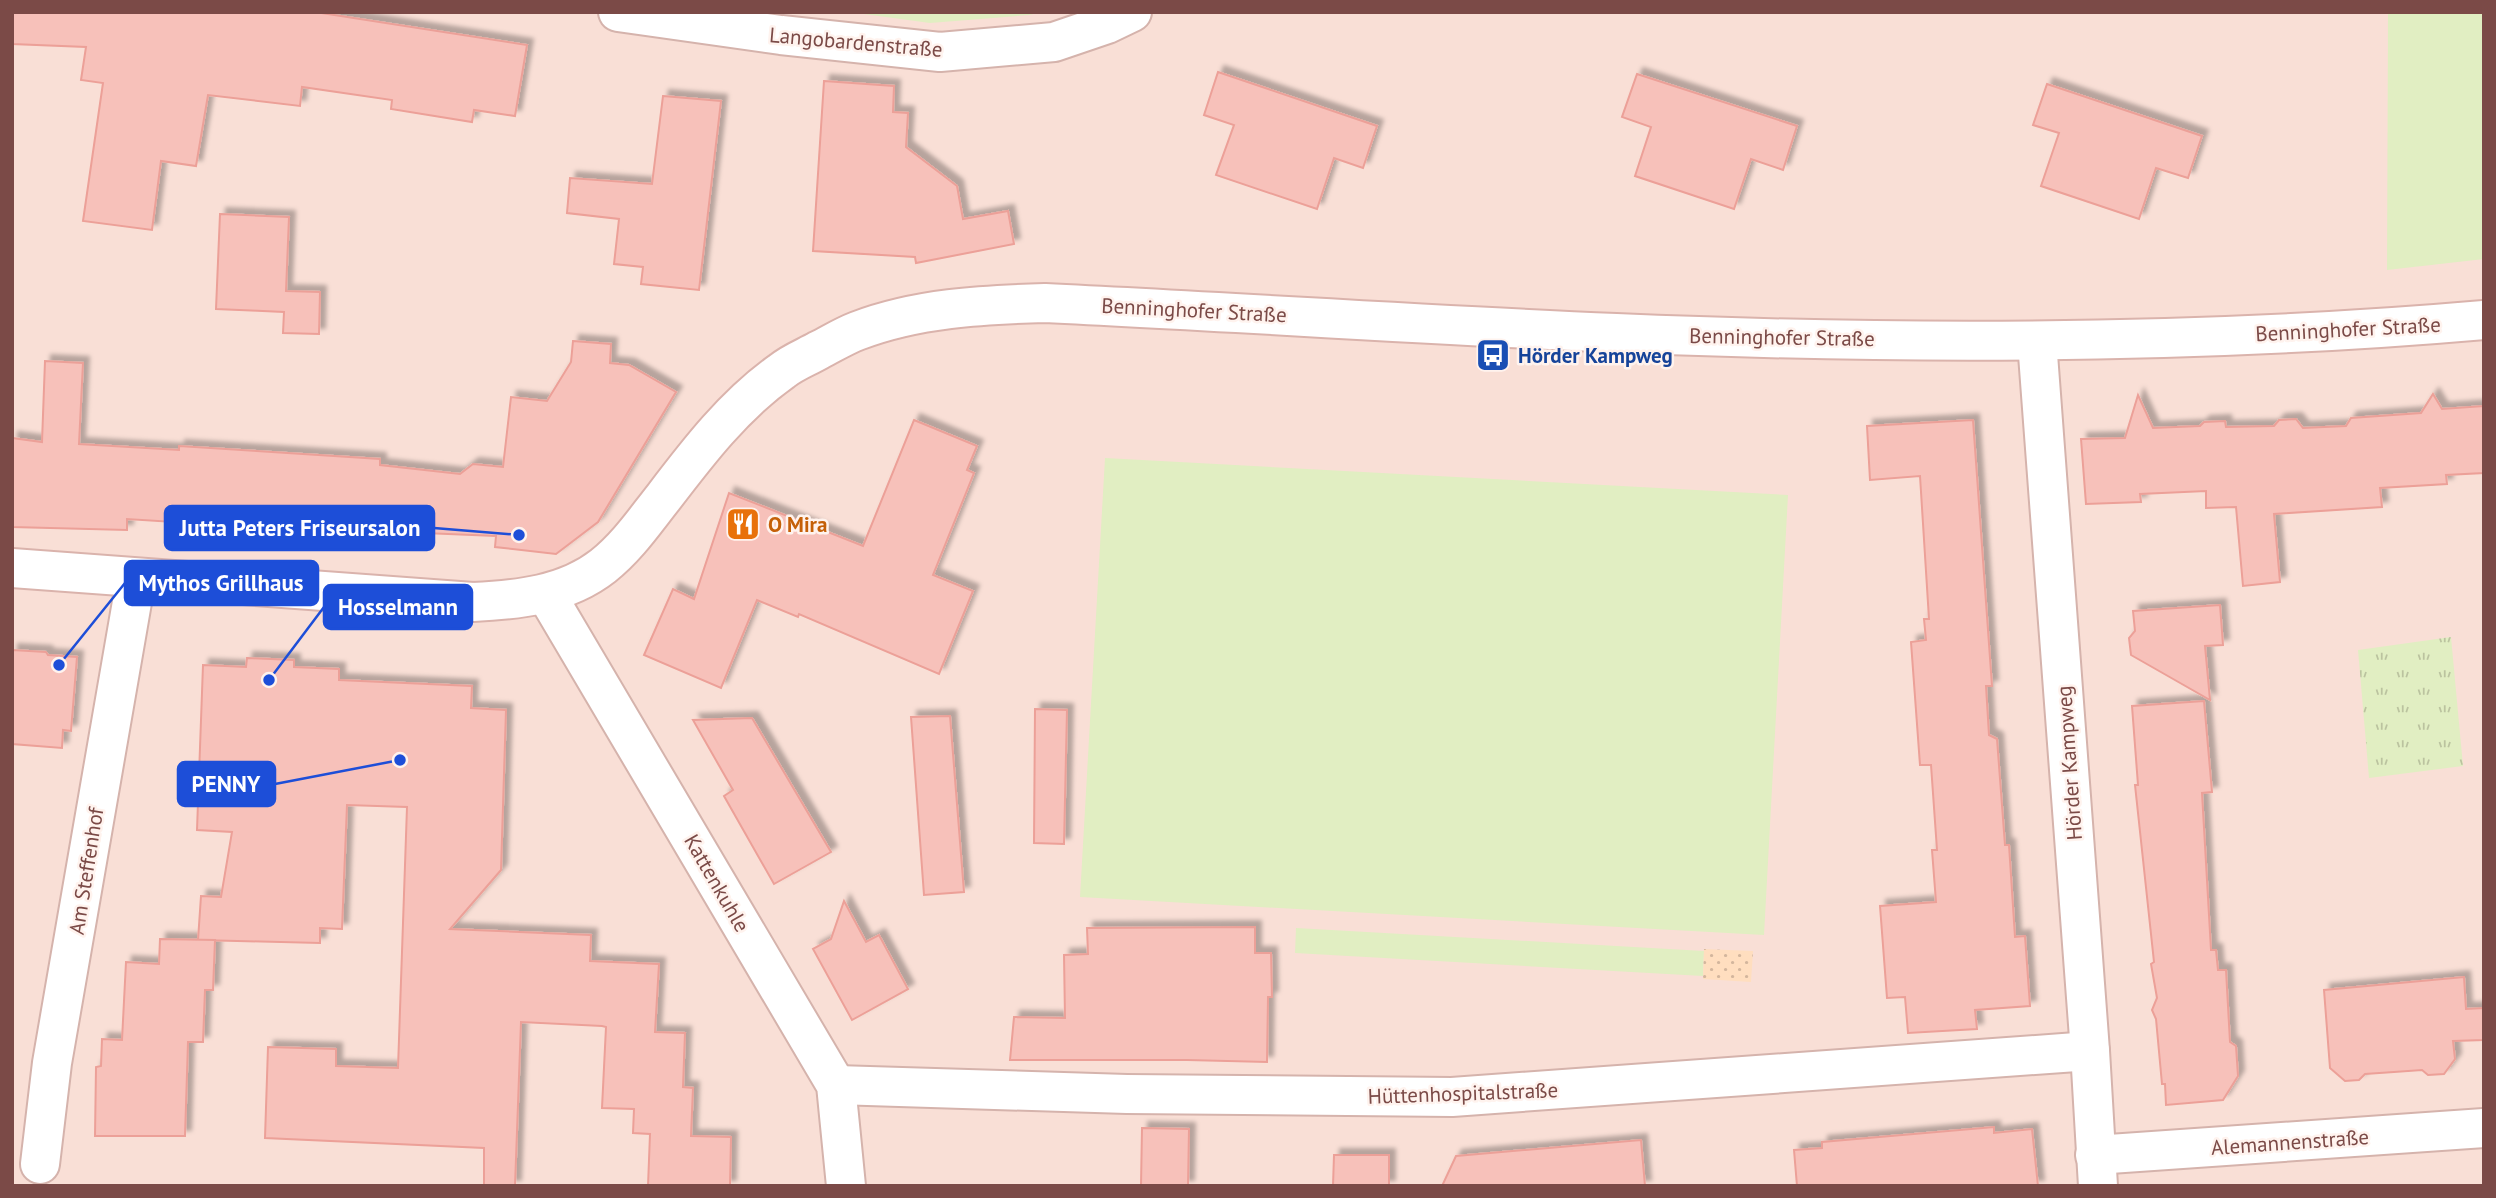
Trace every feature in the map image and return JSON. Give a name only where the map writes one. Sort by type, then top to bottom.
[{"type":"street","name":"Langobardenstraße","points":[[618,12],[774,34],[940,52],[1054,42],[1107,24],[1132,12]]},
{"type":"street","name":"Benninghofer Straße","points":[[12,568],[473,602],[511,601],[546,594],[575,583],[603,566],[627,543],[704,444],[738,409],[783,370],[855,331],[914,314],[975,305],[1045,303],[1616,333],[2037,341],[2252,335],[2399,328],[2484,320]]},
{"type":"street","name":"Hörder Kampweg","points":[[2037,341],[2090,1051],[2096,1170]]},
{"type":"street","name":"Am Steffenhof","points":[[40,1164],[52,1063],[136,579]]},
{"type":"street","name":"Kattenkuhle","points":[[546,594],[836,1085],[846,1186]]},
{"type":"street","name":"Hüttenhospitalstraße","points":[[836,1085],[1127,1094],[1452,1097],[2090,1051]]},
{"type":"street","name":"Alemannenstraße","points":[[2096,1170],[2484,1128]]},
{"type":"shaded area","points":[[12,12],[2484,12],[2484,1186],[12,1186]]},
{"type":"green space","points":[[849,12],[1042,12],[930,23]]},
{"type":"green space","points":[[2388,12],[2484,12],[2484,259],[2387,270]]},
{"type":"green space","points":[[1105,458],[1788,495],[1764,935],[1080,897]]},
{"type":"green space","points":[[2451,637],[2463,766],[2369,778],[2358,650]]},
{"type":"green space","points":[[1296,928],[1704,951],[1703,976],[1295,953]]},
{"type":"sand","points":[[1704,949],[1753,951],[1751,982],[1703,979]]},
{"type":"building","points":[[12,12],[315,12],[527,45],[515,116],[474,110],[472,122],[391,109],[392,100],[302,87],[300,106],[208,95],[196,166],[161,161],[152,230],[83,221],[103,83],[81,80],[86,47],[12,44]]},
{"type":"building","points":[[1218,72],[1377,126],[1363,168],[1334,158],[1317,209],[1216,175],[1234,125],[1204,115]]},
{"type":"building","points":[[1637,74],[1797,126],[1783,170],[1751,159],[1734,209],[1635,176],[1651,127],[1622,117]]},
{"type":"building","points":[[824,81],[894,86],[893,112],[908,113],[906,147],[957,186],[963,219],[1008,211],[1014,244],[916,263],[915,257],[813,251]]},
{"type":"building","points":[[2047,84],[2202,136],[2188,178],[2156,168],[2139,219],[2041,186],[2059,133],[2033,125]]},
{"type":"building","points":[[663,96],[721,101],[699,290],[641,284],[643,267],[614,264],[619,219],[567,213],[570,178],[652,184]]},
{"type":"building","points":[[220,214],[289,217],[286,291],[320,292],[319,334],[283,333],[284,312],[216,309]]},
{"type":"building","points":[[573,341],[611,344],[610,363],[629,365],[676,392],[598,522],[556,554],[495,547],[496,536],[376,531],[376,535],[127,519],[127,530],[12,527],[12,438],[42,442],[45,361],[83,363],[79,444],[179,450],[179,446],[380,459],[380,465],[460,474],[473,464],[503,467],[511,397],[547,401],[571,362]]},
{"type":"building","points":[[2433,394],[2442,409],[2484,406],[2484,473],[2446,475],[2447,484],[2380,488],[2382,507],[2274,514],[2280,582],[2243,586],[2236,507],[2206,508],[2206,491],[2140,494],[2141,502],[2086,504],[2081,439],[2125,438],[2138,395],[2153,428],[2200,426],[2204,422],[2225,421],[2226,427],[2274,426],[2279,420],[2296,419],[2303,428],[2346,426],[2351,418],[2421,413]]},
{"type":"building","points":[[914,420],[977,446],[967,470],[974,473],[933,575],[973,591],[939,674],[799,614],[798,617],[757,600],[721,688],[644,655],[673,589],[694,599],[729,493],[863,546]]},
{"type":"building","points":[[1973,420],[1992,686],[1986,686],[1989,735],[1997,739],[2005,845],[2009,845],[2015,937],[2025,936],[2030,1006],[1975,1010],[1977,1029],[1908,1033],[1905,997],[1887,998],[1880,906],[1936,902],[1932,850],[1937,850],[1931,765],[1920,765],[1911,642],[1926,640],[1924,619],[1929,619],[1920,476],[1870,480],[1867,426]]},
{"type":"building","points":[[2220,605],[2223,645],[2205,646],[2210,700],[2131,655],[2129,638],[2135,631],[2133,611]]},
{"type":"building","points":[[12,650],[77,657],[71,731],[63,730],[62,748],[12,744]]},
{"type":"building","points":[[247,658],[294,660],[294,667],[339,669],[339,680],[472,686],[471,708],[506,710],[501,870],[450,929],[591,935],[590,961],[659,964],[655,1032],[685,1033],[683,1087],[693,1088],[691,1136],[731,1137],[730,1186],[648,1186],[650,1134],[633,1133],[634,1109],[602,1108],[606,1027],[602,1026],[521,1022],[515,1186],[484,1186],[484,1148],[265,1138],[268,1047],[336,1049],[336,1066],[398,1068],[407,807],[347,805],[342,929],[320,928],[320,943],[198,940],[201,896],[221,897],[232,832],[197,830],[203,665],[246,667]]},
{"type":"building","points":[[2204,701],[2212,792],[2202,793],[2211,950],[2216,950],[2218,970],[2226,970],[2230,1042],[2236,1046],[2238,1076],[2223,1100],[2166,1105],[2156,1019],[2152,1010],[2157,998],[2151,964],[2154,962],[2135,785],[2138,785],[2132,706]]},
{"type":"building","points":[[1035,709],[1067,710],[1064,844],[1034,843]]},
{"type":"building","points":[[950,716],[964,892],[924,895],[911,717]]},
{"type":"building","points":[[752,718],[831,852],[774,884],[724,796],[733,790],[693,720]]},
{"type":"building","points":[[844,901],[866,942],[879,935],[908,989],[852,1020],[813,949],[831,939]]},
{"type":"building","points":[[1255,927],[1255,953],[1271,953],[1272,997],[1268,997],[1267,1062],[1010,1060],[1014,1017],[1065,1018],[1064,955],[1088,954],[1087,928]]},
{"type":"building","points":[[160,939],[215,940],[213,990],[205,990],[203,1042],[188,1042],[185,1136],[95,1136],[96,1067],[101,1066],[102,1039],[122,1040],[126,962],[159,964]]},
{"type":"building","points":[[2464,977],[2466,1009],[2484,1008],[2484,1040],[2453,1041],[2455,1059],[2444,1074],[2428,1075],[2422,1070],[2365,1074],[2359,1080],[2345,1081],[2330,1068],[2324,990]]},
{"type":"building","points":[[1994,1127],[1994,1133],[2032,1129],[2038,1186],[1797,1186],[1794,1150],[1822,1148],[1822,1142]]},
{"type":"building","points":[[1142,1128],[1189,1129],[1188,1186],[1141,1186]]},
{"type":"building","points":[[1641,1140],[1645,1186],[1442,1186],[1456,1156]]},
{"type":"building","points":[[1334,1155],[1389,1155],[1389,1186],[1333,1186]]},
{"type":"place","name":"Hörder Kampweg","points":[[1493,355]]},
{"type":"place","name":"O Mira","points":[[743,524]]},
{"type":"place","name":"Jutta Peters Friseursalon","points":[[519,535]]},
{"type":"place","name":"Mythos Grillhaus","points":[[59,665]]},
{"type":"place","name":"Hosselmann","points":[[269,680]]},
{"type":"place","name":"PENNY","points":[[400,760]]}]
